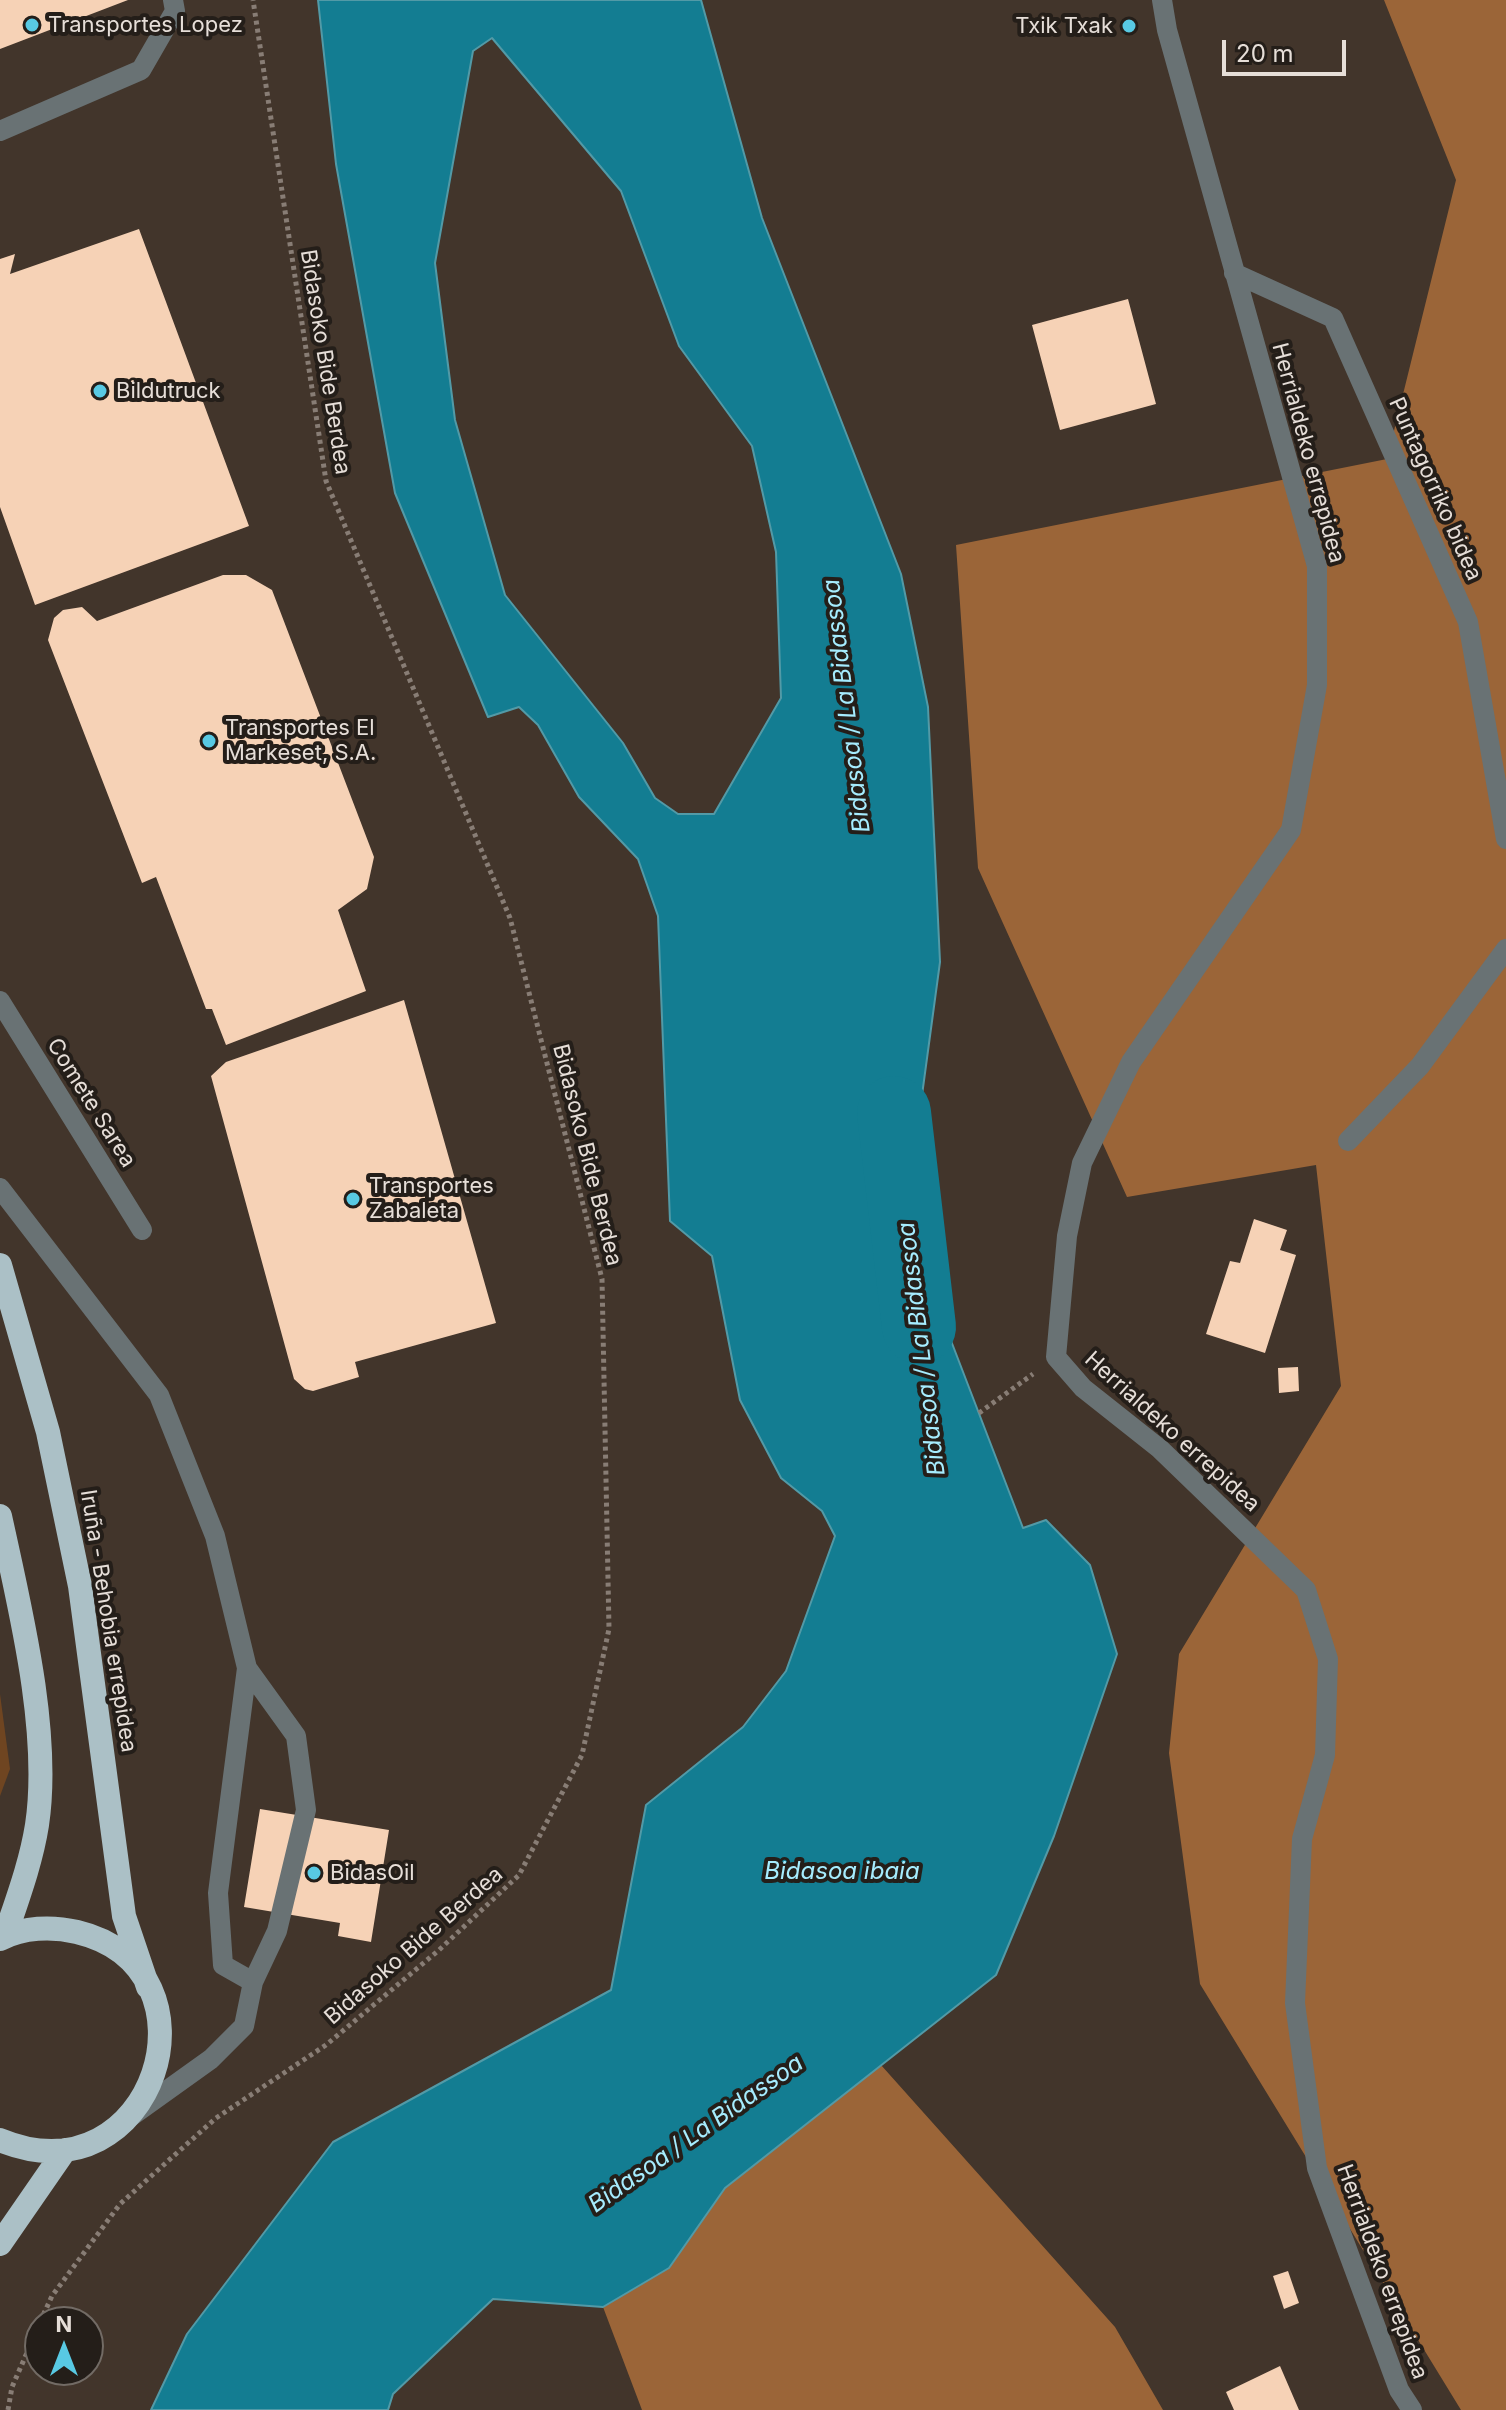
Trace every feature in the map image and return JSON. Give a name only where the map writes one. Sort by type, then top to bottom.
[{"type":"highway","name":"Iruña - Behobia errepidea","points":[[0,1265],[48,1432],[80,1586],[124,1916],[159,2021],[160,2057],[149,2090],[128,2119]]},
{"type":"highway","points":[[0,1516],[18,1599],[38,1731],[40,1777],[32,1851],[2,1938]]},
{"type":"highway","points":[[2,1938],[46,1928],[87,1934],[122,1955],[148,1987]]},
{"type":"highway","points":[[0,2140],[22,2148],[65,2150],[99,2139],[128,2119]]},
{"type":"highway","points":[[0,2244],[65,2150]]},
{"type":"street","points":[[0,131],[141,70],[175,11],[173,0]]},
{"type":"street","name":"Herrialdeko errepidea","points":[[1162,0],[1234,273],[1317,566],[1317,685],[1291,830],[1131,1062],[1082,1163],[1067,1236],[1056,1357],[1083,1388],[1160,1449],[1306,1590],[1328,1659],[1325,1755],[1302,1839],[1295,2003],[1317,2168],[1399,2390],[1412,2410]]},
{"type":"street","name":"Puntagorriko bidea","points":[[1234,273],[1333,318],[1468,622],[1506,839]]},
{"type":"street","points":[[1348,1141],[1420,1066],[1506,949]]},
{"type":"street","name":"Comete Sarea","points":[[0,1001],[142,1230]]},
{"type":"street","points":[[0,1188],[159,1395],[215,1536],[247,1668],[218,1893],[223,1965],[253,1982]]},
{"type":"street","points":[[128,2119],[211,2059],[244,2026],[253,1982],[277,1931],[306,1810],[296,1736],[247,1668]]},
{"type":"path","name":"Bidasoko Bide Berdea","points":[[47,2306],[120,2204],[216,2118],[338,2035],[439,1950],[519,1875],[582,1755],[609,1629],[602,1279],[510,918],[326,481],[253,0]]},
{"type":"path","points":[[979,1413],[1056,1357]]},
{"type":"path","name":"Bidasoko Bide Berdea","points":[[8,2410],[12,2387],[24,2359]]},
{"type":"shaded area","points":[[1384,0],[1506,0],[1506,2410],[1461,2410],[1200,1984],[1169,1753],[1179,1654],[1341,1386],[1316,1165],[1127,1197],[978,868],[956,545],[1387,459],[1456,180]]},
{"type":"shaded area","points":[[0,1694],[10,1769],[0,1796]]},
{"type":"shaded area","points":[[881,2065],[1115,2327],[1163,2410],[642,2410],[603,2307],[669,2268],[725,2188]]},
{"type":"water","name":"Bidasoa ibaia","points":[[318,0],[701,0],[762,218],[901,574],[928,707],[940,962],[905,1221],[1023,1528],[1046,1520],[1090,1565],[1117,1654],[1054,1836],[996,1975],[725,2188],[669,2268],[603,2307],[493,2299],[393,2394],[388,2410],[151,2410],[187,2334],[333,2142],[611,1990],[646,1805],[743,1727],[786,1671],[835,1536],[822,1511],[781,1478],[740,1400],[712,1256],[670,1221],[658,916],[638,859],[579,797],[538,725],[519,707],[488,717],[395,493],[336,164]],"holes":[[[492,38],[621,191],[679,346],[752,446],[776,552],[781,698],[714,814],[678,814],[655,798],[623,743],[505,595],[455,420],[435,263],[473,51]]]},
{"type":"building","name":"Transportes Lopez","points":[[0,0],[128,0],[0,49]]},
{"type":"building","name":"Bildutruck","points":[[139,229],[249,526],[35,605],[0,507],[0,259],[15,254],[10,274]]},
{"type":"building","points":[[1128,299],[1156,404],[1060,430],[1032,325]]},
{"type":"building","name":"Transportes El Markeset, S.A.","points":[[223,575],[246,575],[272,590],[374,857],[367,889],[338,910],[366,991],[226,1045],[212,1009],[206,1009],[156,877],[142,883],[48,640],[54,618],[63,610],[82,607],[97,621]]},
{"type":"building","name":"Transportes Zabaleta","points":[[404,1000],[496,1323],[355,1362],[359,1377],[313,1391],[305,1389],[294,1379],[211,1076],[226,1062]]},
{"type":"building","points":[[1254,1219],[1287,1230],[1280,1250],[1296,1255],[1265,1353],[1206,1334],[1230,1261],[1240,1263]]},
{"type":"building","points":[[1298,1367],[1299,1391],[1279,1393],[1278,1368]]},
{"type":"building","points":[[260,1809],[389,1830],[371,1942],[338,1936],[340,1923],[244,1907]]},
{"type":"building","points":[[1288,2271],[1299,2303],[1284,2309],[1273,2276]]},
{"type":"building","points":[[1280,2366],[1299,2410],[1234,2410],[1226,2392]]},
{"type":"waterway","name":"Bidasoa / La Bidassoa","points":[[894,1113],[919,1327]]},
{"type":"place","name":"Transportes Lopez","points":[[32,25]]},
{"type":"place","name":"Txik Txak","points":[[1129,26]]},
{"type":"place","name":"Bildutruck","points":[[100,391]]},
{"type":"place","name":"Transportes El Markeset, S.A.","points":[[209,741]]},
{"type":"place","name":"Transportes Zabaleta","points":[[353,1199]]},
{"type":"place","name":"BidasOil","points":[[314,1873]]}]
